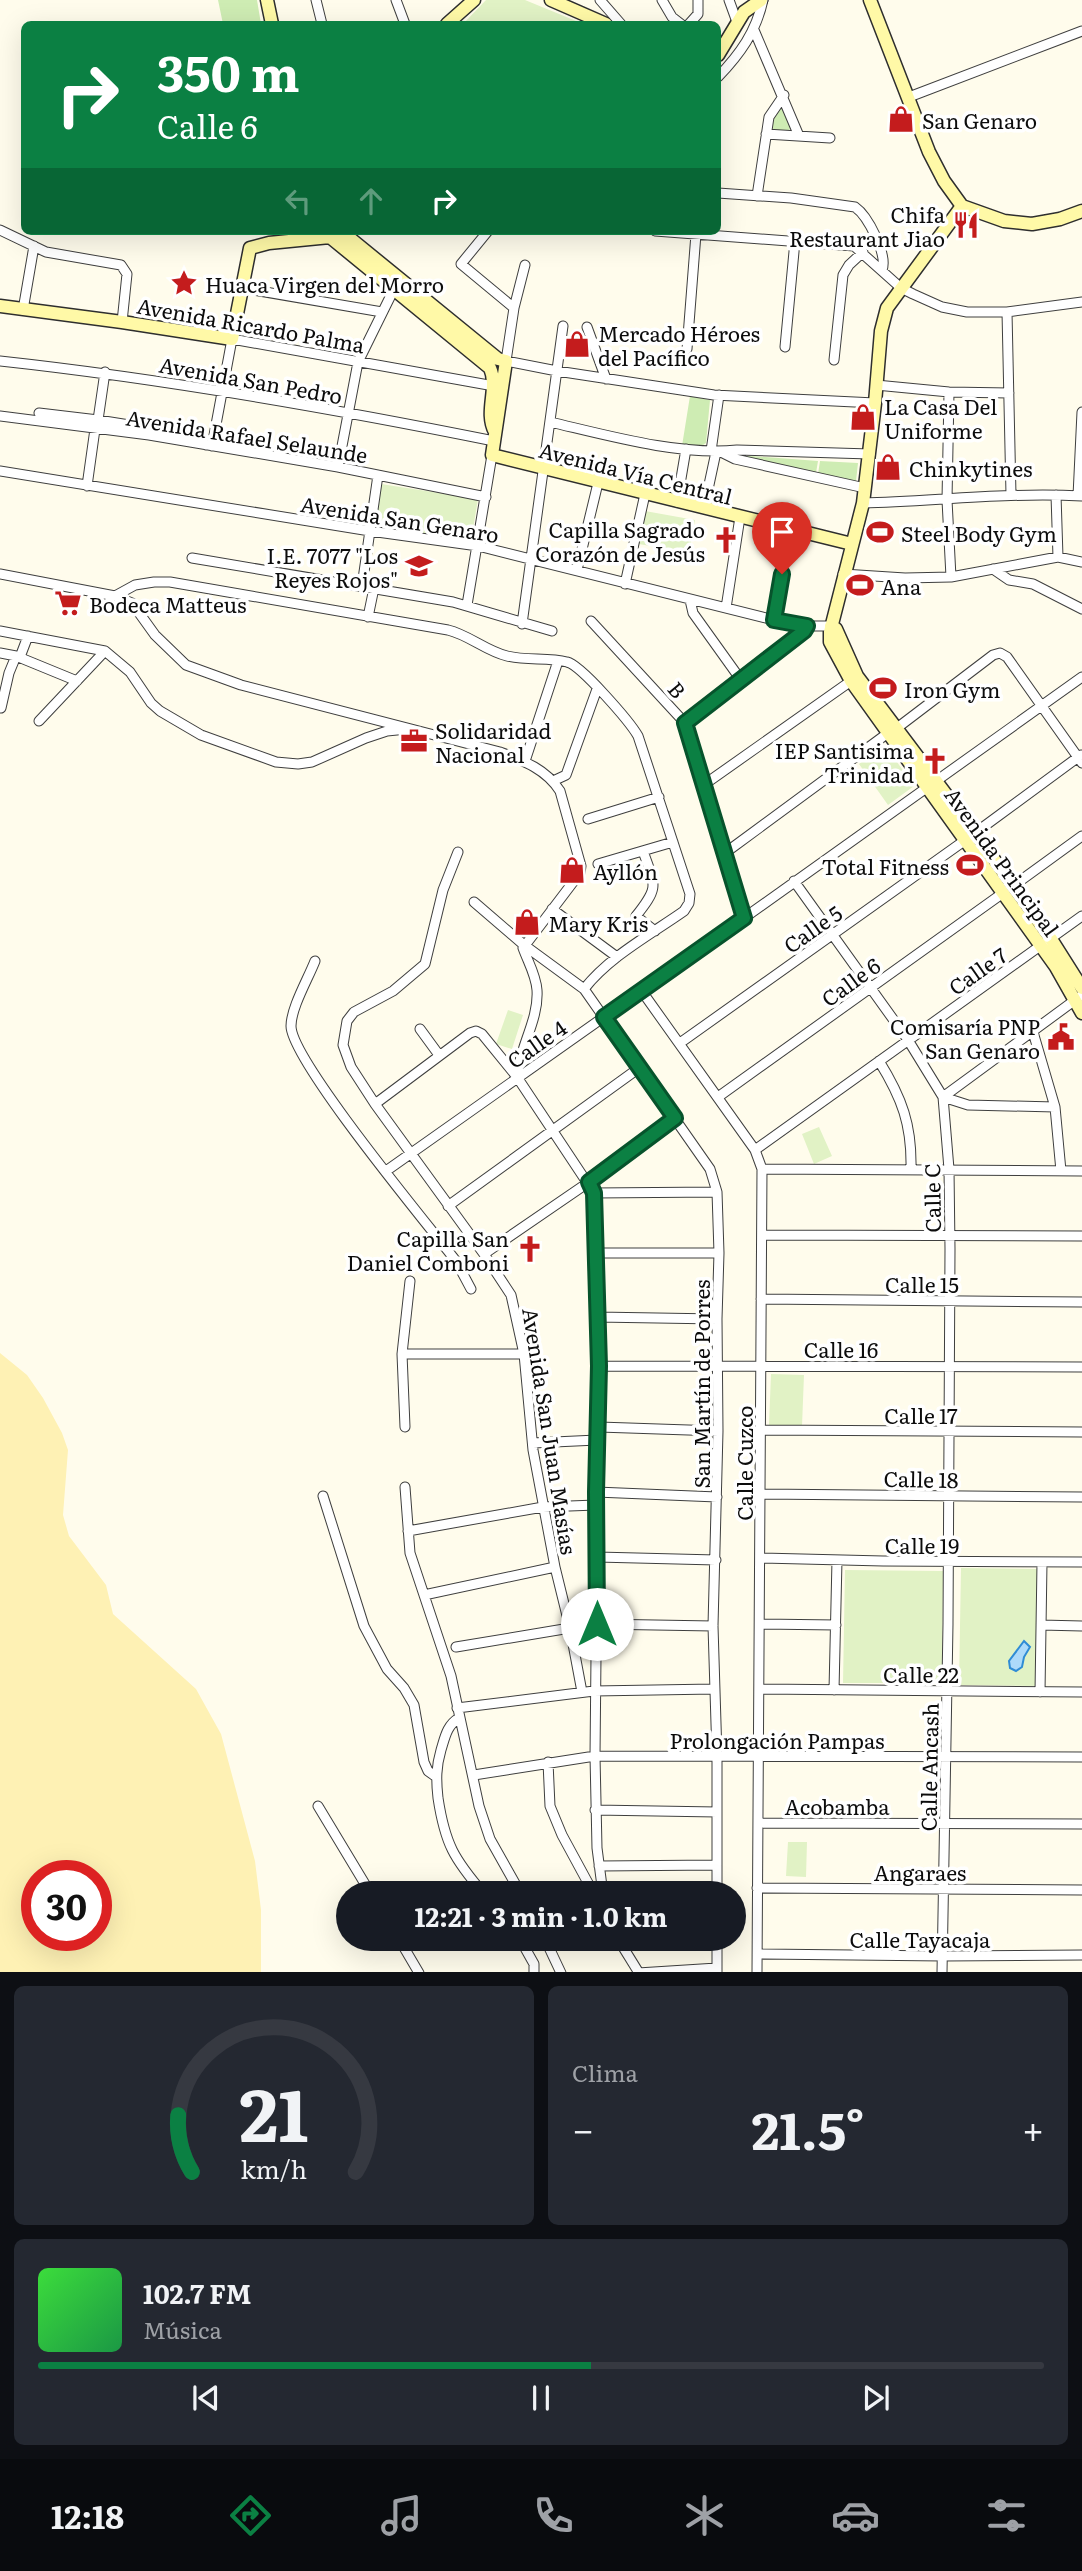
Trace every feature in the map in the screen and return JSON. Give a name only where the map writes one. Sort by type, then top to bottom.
[{"type":"street","points":[[267,0],[271,21]]},
{"type":"street","points":[[316,0],[322,21]]},
{"type":"street","points":[[396,0],[404,21]]},
{"type":"street","points":[[450,21],[474,0]]},
{"type":"street","points":[[551,0],[599,21]]},
{"type":"street","points":[[600,0],[618,21]]},
{"type":"street","points":[[662,0],[677,21]]},
{"type":"street","points":[[692,21],[698,14],[698,0]]},
{"type":"street","points":[[729,0],[737,22]]},
{"type":"street","points":[[721,51],[744,12],[762,0]]},
{"type":"street","points":[[721,74],[739,54],[754,30],[762,0]]},
{"type":"street","points":[[870,0],[929,152],[944,181],[962,206],[1003,221],[1032,224],[1060,219],[1082,211]]},
{"type":"street","points":[[754,30],[799,136]]},
{"type":"street","points":[[909,97],[1082,31]]},
{"type":"street","points":[[757,195],[769,117],[784,96]]},
{"type":"street","points":[[766,134],[830,138]]},
{"type":"street","points":[[721,193],[855,207],[867,220],[884,256],[882,270]]},
{"type":"street","name":"Avenida Principal","points":[[962,206],[887,308],[881,331],[863,503],[831,626],[830,642],[851,681],[931,783],[975,833],[1008,890],[1082,988]]},
{"type":"street","points":[[0,230],[62,256],[121,265],[127,274],[121,322]]},
{"type":"street","points":[[346,235],[498,359],[719,396],[875,403]]},
{"type":"street","points":[[485,235],[461,264],[514,308]]},
{"type":"street","points":[[687,349],[696,235]]},
{"type":"street","points":[[710,235],[853,246],[901,288],[942,307],[967,312],[1007,312],[1082,302]]},
{"type":"street","points":[[209,446],[250,248],[269,237],[330,237],[490,368],[494,376],[491,417],[495,436]]},
{"type":"street","points":[[785,347],[795,241]]},
{"type":"street","points":[[23,310],[34,246]]},
{"type":"street","points":[[834,360],[843,275],[863,252]]},
{"type":"street","points":[[467,605],[514,308],[525,265]]},
{"type":"street","points":[[242,288],[383,312]]},
{"type":"street","points":[[338,467],[358,362],[394,289]]},
{"type":"street","name":"Avenida Ricardo Palma","points":[[0,306],[232,339],[494,386]]},
{"type":"street","points":[[1007,312],[1010,495]]},
{"type":"street","points":[[522,624],[563,326]]},
{"type":"street","points":[[587,327],[606,379]]},
{"type":"street","name":"Avenida San Pedro","points":[[0,361],[105,372],[495,436]]},
{"type":"street","points":[[87,486],[105,372]]},
{"type":"street","points":[[876,385],[949,392],[1009,393]]},
{"type":"street","points":[[949,392],[947,500],[951,577]]},
{"type":"street","points":[[704,508],[716,452],[719,396]]},
{"type":"street","points":[[863,503],[1010,495],[1080,496],[1082,412]]},
{"type":"street","points":[[39,413],[97,425]]},
{"type":"street","name":"Avenida Rafael Selaunde","points":[[0,416],[97,425],[338,467],[486,497]]},
{"type":"street","points":[[550,422],[686,449],[716,452],[737,450],[870,454]]},
{"type":"street","points":[[677,502],[686,449]]},
{"type":"street","points":[[716,452],[735,459],[865,488]]},
{"type":"street","name":"Avenida Vía Central","points":[[492,455],[852,544]]},
{"type":"street","name":"Avenida San Genaro","points":[[0,471],[478,546],[774,620],[807,626],[831,626]]},
{"type":"street","points":[[362,586],[377,475]]},
{"type":"street","points":[[577,570],[598,483]]},
{"type":"street","points":[[625,584],[645,494]]},
{"type":"street","points":[[1056,495],[1058,557]]},
{"type":"street","points":[[726,608],[740,517]]},
{"type":"street","points":[[774,620],[789,529]]},
{"type":"street","points":[[844,574],[905,578],[951,577],[1058,557],[1082,562]]},
{"type":"street","points":[[192,558],[467,605],[552,631]]},
{"type":"street","points":[[993,569],[1009,580],[1033,584],[1082,609]]},
{"type":"street","points":[[0,574],[115,596],[132,603],[155,635],[186,665],[242,685],[500,752],[525,761],[553,781],[560,791],[581,866],[577,880],[524,945],[537,989],[536,1006],[517,1077]]},
{"type":"street","points":[[115,596],[135,585],[170,582],[464,634],[505,656],[575,665],[629,720],[638,736],[690,894],[684,911],[617,957],[596,974],[584,989]]},
{"type":"street","points":[[368,617],[374,588]]},
{"type":"street","points":[[690,600],[693,613],[741,680]]},
{"type":"street","name":"B","points":[[591,621],[685,723],[744,918]]},
{"type":"street","points":[[685,723],[801,636],[807,626]]},
{"type":"street","name":"Avenida Principal","points":[[831,626],[892,731]]},
{"type":"street","points":[[0,631],[105,651],[130,672],[151,703],[160,711],[201,735],[276,762],[298,764],[312,761],[387,731],[413,729]]},
{"type":"street","points":[[1,708],[9,673],[28,636]]},
{"type":"street","points":[[39,720],[105,651]]},
{"type":"street","points":[[0,653],[18,657],[77,681]]},
{"type":"street","points":[[725,853],[993,655],[1000,653],[1007,657],[1081,758],[975,833]]},
{"type":"street","points":[[525,761],[558,661]]},
{"type":"street","name":"Calle 4","points":[[386,1171],[1082,677]]},
{"type":"street","points":[[705,783],[851,681]]},
{"type":"street","points":[[553,781],[566,775],[597,689]]},
{"type":"street","name":"Avenida Principal","points":[[931,783],[964,841],[1008,890]]},
{"type":"street","points":[[588,819],[659,797]]},
{"type":"street","name":"Calle 6","points":[[718,1097],[1082,835]]},
{"type":"street","name":"Calle 5","points":[[680,1043],[964,841]]},
{"type":"street","points":[[598,864],[673,842]]},
{"type":"street","points":[[643,851],[655,884],[650,898],[636,916],[655,931]]},
{"type":"street","name":"Avenida San Juan Masías","points":[[458,852],[443,890],[425,964],[393,991],[354,1012],[347,1021],[343,1045],[346,1056],[375,1104],[511,1295],[524,1354],[543,1507],[582,1692]]},
{"type":"street","name":"Calle C","points":[[794,881],[908,1040],[943,1097],[949,1169],[950,1235],[948,1561]]},
{"type":"street","name":"San Martín de Porres","points":[[474,902],[524,945],[584,989],[710,1169],[717,1192],[719,1430],[713,1626],[717,1881]]},
{"type":"street","points":[[552,909],[617,957]]},
{"type":"street","name":"Calle 7","points":[[755,1150],[1082,916]]},
{"type":"street","name":"Avenida Principal","points":[[1046,943],[1079,998],[1082,1013]]},
{"type":"street","points":[[315,961],[301,993],[292,1024],[303,1056],[326,1092],[456,1261],[471,1289]]},
{"type":"street","name":"Calle Cuzco","points":[[641,990],[755,1150],[762,1169],[757,1972]]},
{"type":"street","points":[[943,1097],[1079,998]]},
{"type":"street","points":[[420,1029],[439,1055]]},
{"type":"street","points":[[375,1104],[439,1055],[476,1031],[482,1034],[517,1077],[594,1193],[599,1366],[594,1691],[596,1810],[601,1881]]},
{"type":"street","points":[[1033,1032],[1055,1107],[1061,1171]]},
{"type":"street","points":[[878,1061],[902,1102],[909,1129],[911,1169]]},
{"type":"street","points":[[448,1206],[639,1068]]},
{"type":"street","points":[[943,1097],[968,1105],[1055,1107]]},
{"type":"street","points":[[484,1254],[589,1182],[675,1118]]},
{"type":"street","points":[[762,1169],[1082,1171]]},
{"type":"street","points":[[594,1193],[717,1192]]},
{"type":"street","points":[[762,1235],[1082,1236]]},
{"type":"street","points":[[597,1253],[719,1253]]},
{"type":"street","points":[[405,1427],[402,1354],[410,1281]]},
{"type":"street","name":"Calle 15","points":[[761,1299],[1082,1302]]},
{"type":"street","points":[[597,1317],[717,1319]]},
{"type":"street","points":[[402,1354],[524,1354]]},
{"type":"street","name":"Calle 16","points":[[599,1366],[717,1364],[1082,1367]]},
{"type":"street","points":[[598,1427],[719,1430]]},
{"type":"street","name":"Calle 17","points":[[761,1430],[1082,1432]]},
{"type":"street","points":[[533,1443],[597,1440]]},
{"type":"street","points":[[405,1487],[410,1553],[451,1676],[490,1839],[514,1881]]},
{"type":"street","points":[[596,1492],[718,1497]]},
{"type":"street","name":"Calle 18","points":[[761,1494],[1082,1497]]},
{"type":"street","points":[[323,1496],[363,1626],[387,1669],[404,1688],[414,1705],[424,1762],[428,1771],[435,1776]]},
{"type":"street","points":[[408,1531],[543,1507],[596,1505]]},
{"type":"street","points":[[597,1557],[716,1560]]},
{"type":"street","name":"Calle 19","points":[[761,1558],[1082,1562]]},
{"type":"street","points":[[834,1690],[837,1560]]},
{"type":"street","name":"Calle Ancash","points":[[943,1972],[948,1561]]},
{"type":"street","points":[[1040,1692],[1041,1563]]},
{"type":"street","points":[[424,1595],[555,1567]]},
{"type":"street","points":[[597,1624],[713,1626]]},
{"type":"street","points":[[761,1624],[836,1625]]},
{"type":"street","points":[[1041,1625],[1082,1626]]},
{"type":"street","points":[[456,1647],[570,1628]]},
{"type":"street","points":[[474,1881],[457,1860],[445,1836],[435,1776],[447,1730],[458,1713],[582,1692],[714,1689]]},
{"type":"street","name":"Calle 22","points":[[760,1689],[1082,1692]]},
{"type":"street","name":"Prolongación Pampas","points":[[474,1775],[595,1756],[1082,1757]]},
{"type":"street","points":[[548,1762],[550,1806],[587,1881]]},
{"type":"street","points":[[318,1806],[363,1881]]},
{"type":"street","points":[[596,1810],[717,1812]]},
{"type":"street","name":"Acobamba","points":[[759,1823],[1082,1824]]},
{"type":"street","points":[[598,1866],[717,1866]]},
{"type":"street","name":"Angaraes","points":[[757,1888],[1082,1890]]},
{"type":"street","points":[[406,1951],[419,1972]]},
{"type":"street","points":[[527,1951],[534,1964],[534,1972]]},
{"type":"street","points":[[551,1951],[561,1972]]},
{"type":"street","points":[[625,1951],[638,1972],[717,1970],[717,1951]]},
{"type":"street","name":"Calle Tayacaja","points":[[757,1954],[1082,1955]]},
{"type":"green space","points":[[218,0],[257,0],[260,21],[222,21]]},
{"type":"green space","points":[[486,0],[525,0],[576,21],[466,21]]},
{"type":"green space","points":[[780,105],[791,127],[788,132],[771,129],[771,123]]},
{"type":"green space","points":[[690,396],[710,400],[706,443],[703,445],[682,446]]},
{"type":"green space","points":[[738,455],[818,461],[816,473]]},
{"type":"green space","points":[[820,461],[858,463],[856,481],[818,474]]},
{"type":"green space","points":[[381,484],[478,499],[471,541],[374,525]]},
{"type":"green space","points":[[645,511],[695,520],[689,553],[639,544]]},
{"type":"green space","points":[[885,745],[914,786],[888,805],[859,764]]},
{"type":"green space","points":[[508,1010],[523,1015],[512,1049],[496,1044]]},
{"type":"green space","points":[[819,1127],[832,1156],[814,1164],[802,1134]]},
{"type":"green space","points":[[771,1374],[804,1375],[802,1426],[769,1425]]},
{"type":"green space","points":[[961,1568],[1039,1569],[1037,1686],[959,1685]]},
{"type":"green space","points":[[845,1570],[943,1571],[942,1683],[843,1683]]},
{"type":"green space","points":[[788,1842],[807,1842],[806,1877],[786,1876]]},
{"type":"sand","points":[[0,1353],[27,1375],[62,1433],[68,1450],[63,1515],[69,1536],[106,1585],[113,1614],[196,1689],[221,1734],[255,1861],[261,1910],[261,1972],[0,1972]]},
{"type":"water","points":[[1024,1641],[1030,1647],[1022,1667],[1016,1671],[1010,1668],[1009,1661]]},
{"type":"place","name":"San Genaro","points":[[901,119]]},
{"type":"place","name":"Chifa Restaurant Jiao","points":[[966,225]]},
{"type":"place","name":"Huaca Virgen del Morro","points":[[184,283]]},
{"type":"place","name":"Mercado Héroes del Pacífico","points":[[577,344]]},
{"type":"place","name":"La Casa Del Uniforme","points":[[863,417]]},
{"type":"place","name":"Chinkytines","points":[[888,467]]},
{"type":"place","name":"Steel Body Gym","points":[[880,532]]},
{"type":"place","name":"Capilla Sagrado Corazón de Jesús","points":[[726,540]]},
{"type":"place","name":"I.E. 7077 \"Los Reyes Rojos\"","points":[[419,566]]},
{"type":"place","name":"Ana","points":[[860,585]]},
{"type":"place","name":"Bodeca Matteus","points":[[68,603]]},
{"type":"place","name":"Iron Gym","points":[[883,688]]},
{"type":"place","name":"Solidaridad Nacional","points":[[414,741]]},
{"type":"place","name":"IEP Santisima Trinidad","points":[[935,761]]},
{"type":"place","name":"Total Fitness","points":[[970,865]]},
{"type":"place","name":"Ayllón","points":[[572,870]]},
{"type":"place","name":"Mary Kris","points":[[527,922]]},
{"type":"place","name":"Comisaría PNP San Genaro","points":[[1061,1037]]},
{"type":"place","name":"Capilla San Daniel Comboni","points":[[530,1249]]},
{"type":"route","points":[[597,1624],[597,1253],[594,1193],[589,1182],[675,1118],[604,1017],[744,918],[685,723],[801,636],[807,626],[774,620],[782,574]]}]
